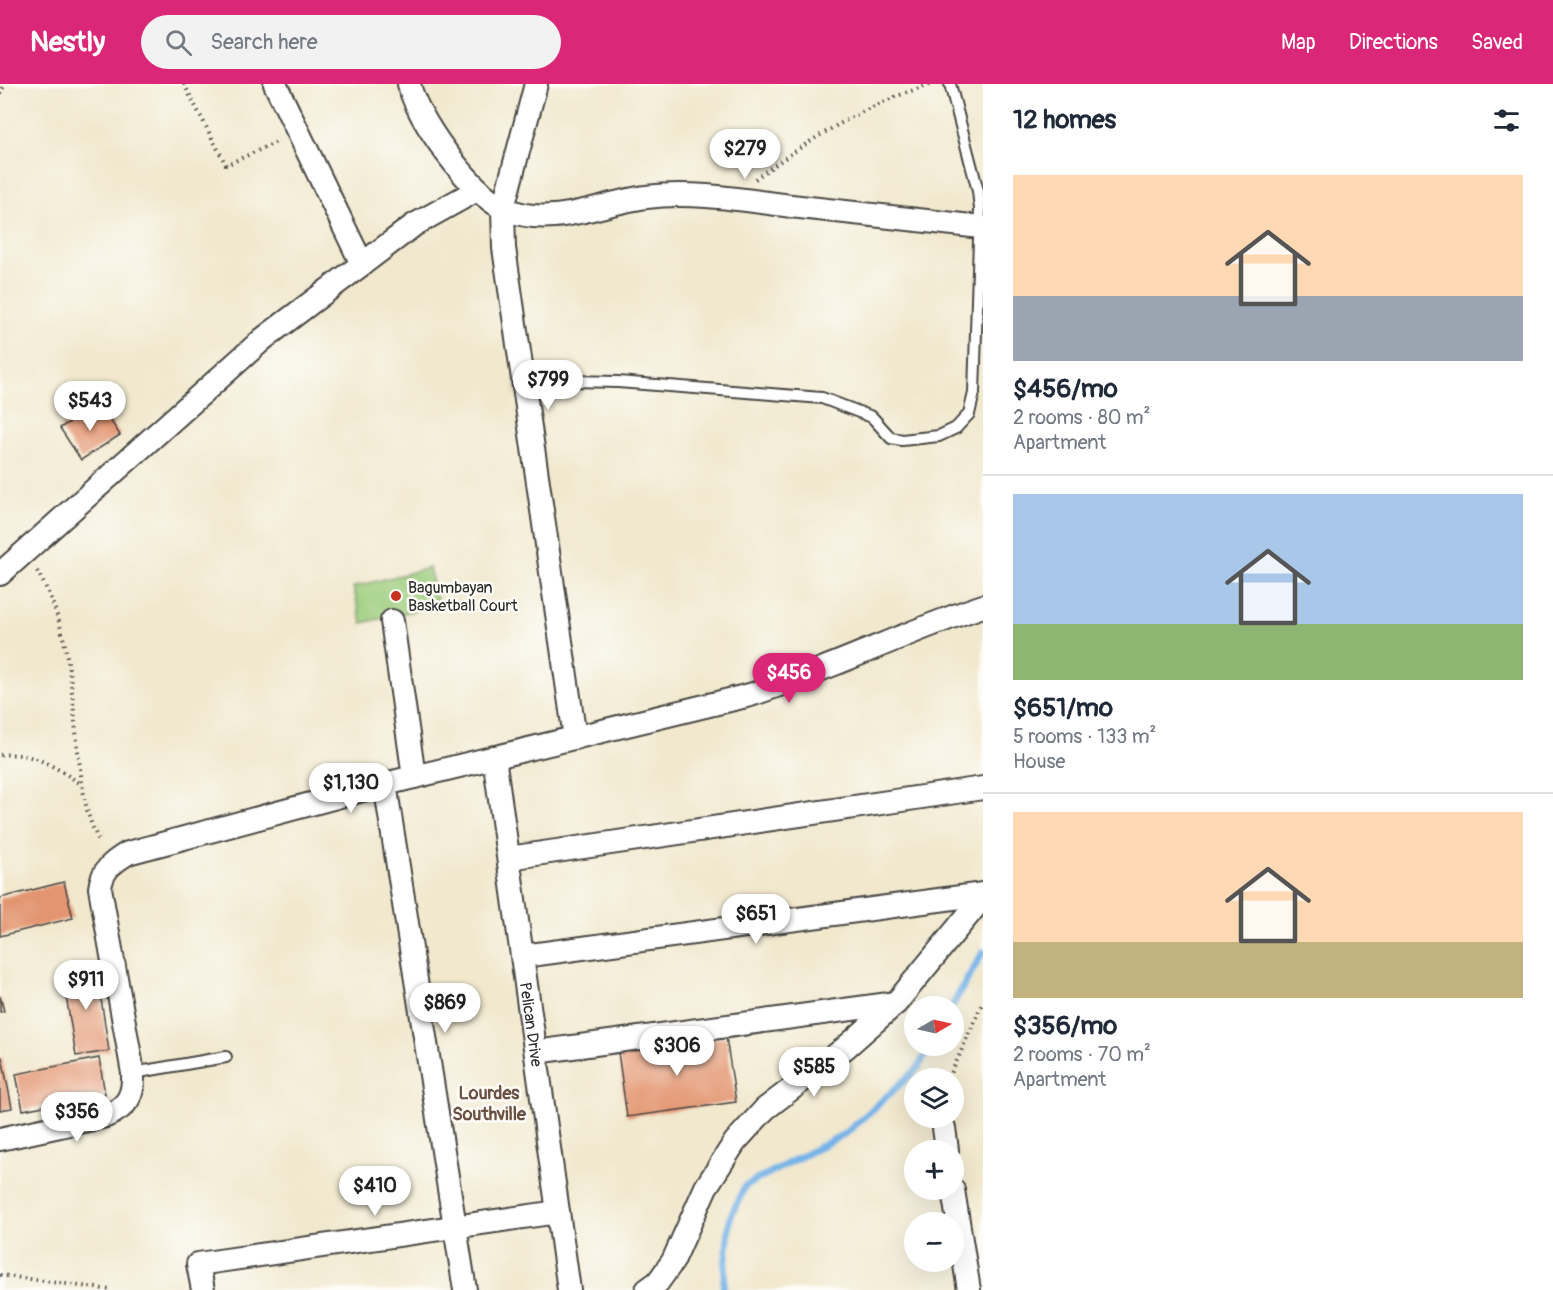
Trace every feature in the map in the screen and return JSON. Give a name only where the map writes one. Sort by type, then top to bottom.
[{"type":"street","points":[[276,84],[362,262]]},
{"type":"street","points":[[409,84],[412,101],[477,190],[503,208],[526,214],[548,217],[646,197],[679,195],[729,198],[981,227]]},
{"type":"street","points":[[536,84],[503,208],[505,259],[575,738]]},
{"type":"street","points":[[0,574],[263,339],[362,262],[414,225],[477,190]]},
{"type":"street","points":[[0,1139],[106,1116],[120,1110],[131,1095],[133,1073],[100,888],[101,877],[114,862],[145,847],[385,784],[750,695],[799,680],[936,622],[983,606]]},
{"type":"street","points":[[392,621],[414,777]]},
{"type":"street","name":"Pelican Drive","points":[[494,758],[569,1290]]},
{"type":"street","points":[[385,784],[465,1290]]},
{"type":"street","points":[[509,858],[983,788]]},
{"type":"street","points":[[523,956],[983,896]]},
{"type":"street","points":[[647,1290],[658,1282],[673,1261],[706,1187],[735,1142],[765,1110],[845,1048],[896,1003],[983,896]]},
{"type":"street","points":[[536,1052],[896,1003]]},
{"type":"street","points":[[944,1128],[946,1140]]},
{"type":"street","points":[[955,1200],[969,1290]]},
{"type":"street","points":[[203,1290],[198,1264],[558,1212]]},
{"type":"lane","points":[[522,380],[618,382],[822,398],[872,417],[881,430],[891,438],[915,441],[956,428],[969,414],[974,393],[981,227],[978,190],[950,84]]},
{"type":"lane","points":[[133,1073],[226,1057]]},
{"type":"path","points":[[0,94],[5,84]]},
{"type":"path","points":[[184,84],[226,165],[299,133]]},
{"type":"path","points":[[729,198],[811,138],[844,119],[877,103],[933,84]]},
{"type":"path","points":[[26,552],[50,592],[60,618],[66,648],[82,785],[98,838],[114,862]]},
{"type":"path","points":[[0,755],[20,754],[38,758],[82,785]]},
{"type":"path","points":[[953,1068],[983,1002]]},
{"type":"path","points":[[0,1275],[111,1290]]},
{"type":"green space","name":"Bagumbayan Basketball Court","points":[[429,568],[438,605],[362,623],[353,587]]},
{"type":"building","points":[[99,403],[120,435],[81,460],[60,428]]},
{"type":"building","points":[[64,882],[73,918],[0,936],[0,898]]},
{"type":"building","points":[[96,966],[109,1051],[76,1056],[62,972]]},
{"type":"building","points":[[0,996],[4,1011],[0,1012]]},
{"type":"building","points":[[726,1037],[736,1102],[627,1117],[618,1052]]},
{"type":"building","points":[[0,1057],[2,1057],[12,1108],[0,1110]]},
{"type":"building","points":[[99,1058],[105,1094],[23,1110],[16,1074]]},
{"type":"waterway","points":[[958,996],[983,952]]},
{"type":"waterway","points":[[723,1290],[730,1218],[745,1186],[846,1133],[918,1068],[925,1056]]},
{"type":"place","name":"Bagumbayan Basketball Court","points":[[396,596]]},
{"type":"district","name":"Lourdes Southville","points":[[489,1103]]}]
